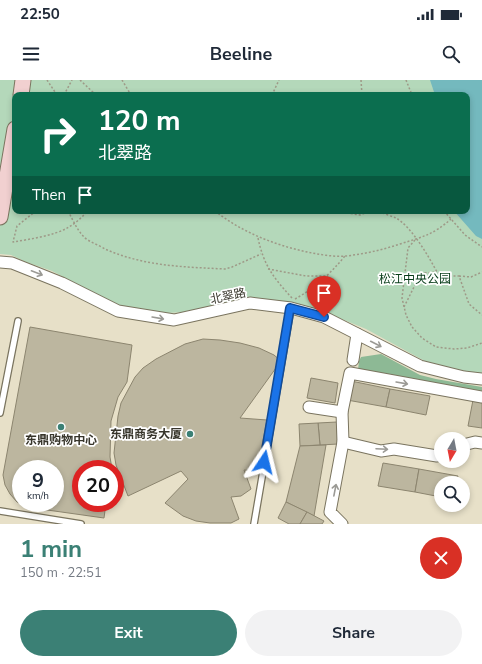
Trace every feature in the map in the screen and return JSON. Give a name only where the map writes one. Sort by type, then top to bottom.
[{"type":"main road","points":[[21,92],[23,80]]},
{"type":"main road","points":[[0,217],[12,147]]},
{"type":"street","name":"北翠路","points":[[0,262],[12,264],[62,283],[118,311],[174,320],[250,303],[290,308],[324,317],[420,366],[464,377],[482,379]]},
{"type":"street","points":[[353,360],[356,334]]},
{"type":"street","points":[[342,524],[330,512],[343,442],[342,412],[350,373],[482,397]]},
{"type":"street","points":[[309,407],[342,412]]},
{"type":"street","points":[[343,442],[381,450],[394,449],[434,456]]},
{"type":"street","points":[[470,443],[482,443]]},
{"type":"lane","points":[[254,524],[290,308]]},
{"type":"lane","points":[[0,413],[18,321]]},
{"type":"lane","points":[[0,511],[81,524]]},
{"type":"path","points":[[47,80],[55,92]]},
{"type":"path","points":[[66,92],[72,80]]},
{"type":"path","points":[[80,80],[93,92]]},
{"type":"path","points":[[122,80],[129,92]]},
{"type":"path","points":[[274,92],[280,80]]},
{"type":"path","points":[[361,80],[362,92]]},
{"type":"path","points":[[406,80],[411,92]]},
{"type":"path","points":[[32,214],[17,226],[13,242],[56,233],[68,228],[85,214]]},
{"type":"path","points":[[70,214],[85,238],[116,254],[150,263],[171,266],[225,269],[261,254]]},
{"type":"path","points":[[220,214],[258,238],[298,250],[322,255],[344,256],[368,252],[416,240],[444,225],[451,219]]},
{"type":"path","points":[[386,214],[397,219],[408,228],[437,272]]},
{"type":"path","points":[[447,214],[465,235],[482,247]]},
{"type":"path","points":[[258,238],[261,254],[268,269],[279,284],[294,300],[319,284],[328,276],[344,256]]},
{"type":"path","points":[[416,240],[408,248],[402,298],[406,315],[412,328],[422,338],[436,347],[454,349],[467,348],[482,343]]},
{"type":"path","points":[[268,269],[306,276],[328,276]]},
{"type":"path","points":[[404,307],[417,281],[425,272],[437,272],[449,276],[471,277],[482,272]]},
{"type":"path","points":[[459,276],[469,304],[482,315]]},
{"type":"green space","name":"松江中央公园","points":[[0,80],[482,80],[482,374],[432,365],[366,329],[327,313],[273,302],[203,311],[167,313],[123,308],[52,271],[11,255],[0,254]]},
{"type":"green space","points":[[381,354],[420,375],[482,387],[482,391],[358,370],[361,357]]},
{"type":"water","points":[[430,80],[482,80],[482,239],[476,236],[457,214],[470,214],[470,92],[434,92]]},
{"type":"building","name":"东鼎购物中心","points":[[30,327],[132,345],[127,382],[118,397],[111,421],[110,460],[72,460],[72,512],[105,512],[104,518],[61,512],[64,512],[64,460],[12,460],[12,496],[5,485],[3,475]]},
{"type":"building","name":"东鼎商务大厦","points":[[203,339],[240,343],[259,348],[274,355],[281,361],[240,418],[267,420],[257,471],[244,470],[251,489],[241,496],[231,497],[239,519],[231,523],[196,521],[183,516],[165,503],[188,479],[181,471],[128,496],[124,486],[124,460],[115,460],[114,453],[121,403],[135,377],[143,368],[156,359],[185,344]]},
{"type":"building","points":[[311,378],[338,383],[335,403],[307,398]]},
{"type":"building","points":[[351,381],[390,389],[386,407],[347,400]]},
{"type":"building","points":[[390,389],[430,396],[426,415],[386,407]]},
{"type":"building","points":[[473,400],[482,402],[482,428],[468,426]]},
{"type":"building","points":[[337,422],[338,444],[320,445],[318,423]]},
{"type":"building","points":[[318,423],[320,445],[300,446],[299,424]]},
{"type":"building","points":[[326,445],[314,516],[286,502],[300,446]]},
{"type":"building","points":[[383,463],[419,469],[415,492],[378,486]]},
{"type":"building","points":[[419,469],[458,476],[434,476],[434,496],[415,492]]},
{"type":"building","points":[[286,502],[307,512],[300,524],[289,524],[278,518]]},
{"type":"building","points":[[307,512],[324,521],[322,524],[300,524]]},
{"type":"place","name":"东鼎购物中心","points":[[61,427]]},
{"type":"place","name":"东鼎商务大厦","points":[[190,434]]},
{"type":"route","points":[[264,462],[290,308],[324,317]]}]
